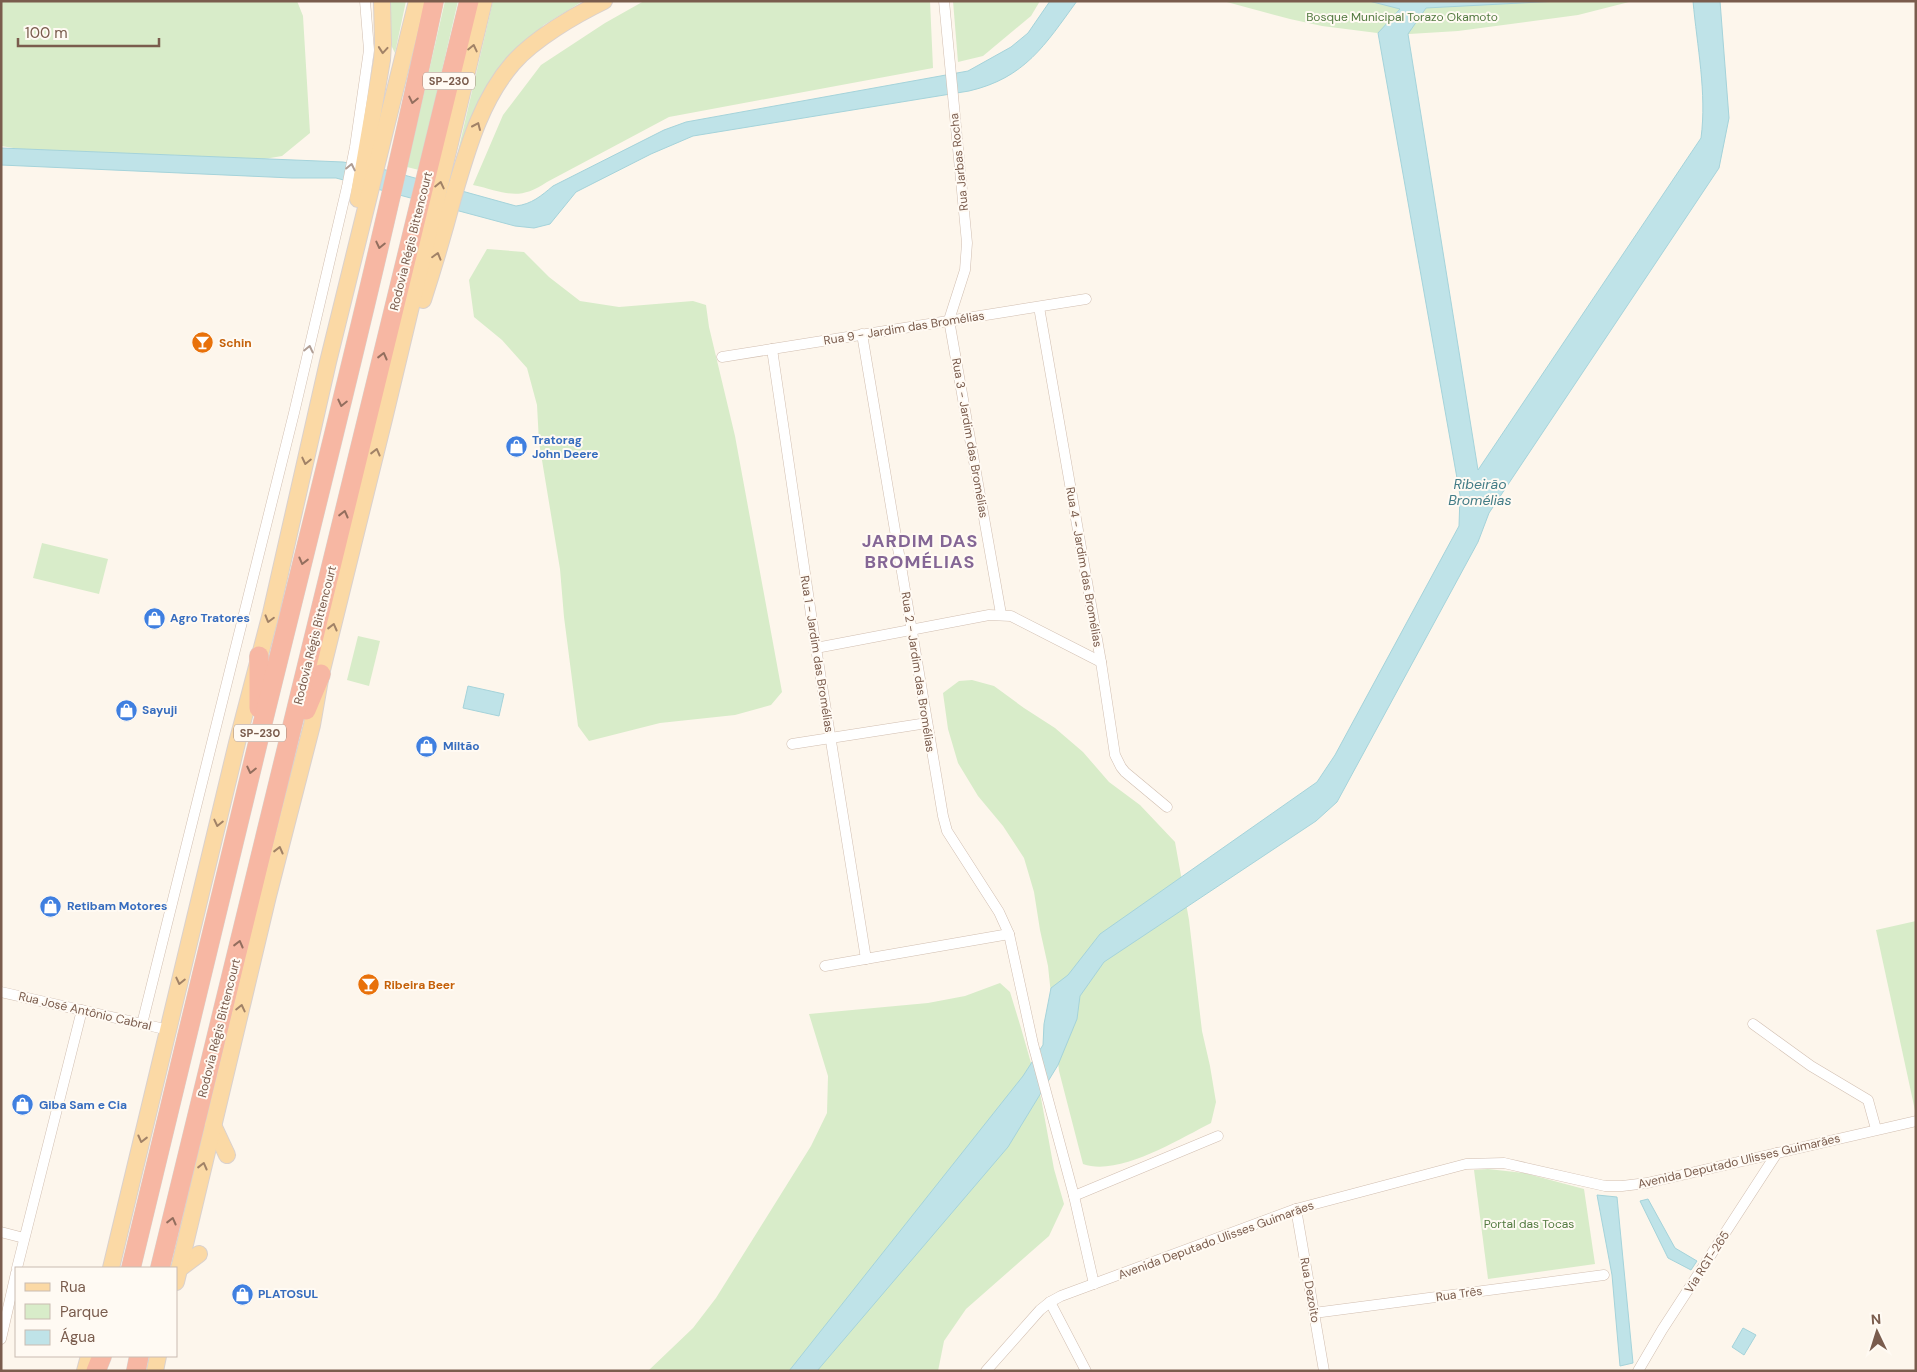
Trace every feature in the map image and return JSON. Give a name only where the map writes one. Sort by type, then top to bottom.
[{"type":"highway","name":"SP-230","points":[[131,1267],[258,738],[335,435],[401,156],[434,1]]},
{"type":"highway","name":"Rodovia Régis Bittencourt","points":[[160,1267],[283,766],[435,206],[437,163],[469,1]]},
{"type":"highway","points":[[258,738],[259,656]]},
{"type":"highway","points":[[283,766],[321,674]]},
{"type":"highway","points":[[96,1371],[102,1357]]},
{"type":"highway","points":[[106,1371],[109,1357]]},
{"type":"highway","points":[[136,1371],[139,1357]]},
{"type":"main road","points":[[111,1267],[271,613],[328,362],[382,60],[382,1]]},
{"type":"main road","points":[[367,149],[417,1]]},
{"type":"main road","points":[[437,163],[484,1]]},
{"type":"main road","points":[[178,1276],[268,896],[312,725],[321,674],[435,206],[461,172],[470,141],[486,106],[514,62],[543,38],[579,13],[604,1]]},
{"type":"main road","points":[[213,1125],[227,1155]]},
{"type":"main road","points":[[178,1276],[199,1254]]},
{"type":"main road","points":[[85,1371],[89,1357]]},
{"type":"main road","points":[[155,1371],[158,1357]]},
{"type":"street","points":[[365,1],[369,50],[367,149]]},
{"type":"street","name":"Rua Jarbas Rocha","points":[[944,1],[967,253],[964,278],[949,320]]},
{"type":"street","points":[[142,1024],[294,414],[359,189]]},
{"type":"street","name":"Rua 9 - Jardim das Bromélias","points":[[722,357],[1086,299]]},
{"type":"street","name":"Rua 4 - Jardim das Bromélias","points":[[1039,306],[1101,662],[1114,748],[1118,762],[1131,777],[1167,807]]},
{"type":"street","name":"Rua 3 - Jardim das Bromélias","points":[[949,320],[1001,614]]},
{"type":"street","name":"Rua 2 - Jardim das Bromélias","points":[[862,334],[941,807],[947,831],[999,912],[1009,934],[1033,1044],[1074,1196],[1094,1284]]},
{"type":"street","name":"Rua 1 - Jardim das Bromélias","points":[[772,349],[816,648],[866,959]]},
{"type":"street","points":[[816,648],[1001,614],[1019,619],[1101,662]]},
{"type":"street","points":[[792,744],[927,723]]},
{"type":"street","points":[[826,966],[1009,934]]},
{"type":"street","name":"Rua José Antônio Cabral","points":[[1,992],[169,1030]]},
{"type":"street","points":[[17,1267],[82,1010]]},
{"type":"street","points":[[1753,1024],[1811,1066],[1868,1100],[1876,1129]]},
{"type":"street","name":"Avenida Deputado Ulisses Guimarães","points":[[989,1370],[1031,1319],[1050,1302],[1296,1209],[1466,1164],[1504,1163],[1589,1184],[1605,1186],[1647,1183],[1916,1121]]},
{"type":"street","points":[[1074,1196],[1218,1136]]},
{"type":"street","name":"Via RGT-265","points":[[1639,1370],[1662,1330],[1777,1153]]},
{"type":"street","name":"Rua Dezoito","points":[[1296,1209],[1324,1371]]},
{"type":"street","points":[[1,1232],[24,1238]]},
{"type":"street","name":"Rua Três","points":[[1314,1313],[1604,1275]]},
{"type":"street","points":[[1,1339],[15,1277]]},
{"type":"street","points":[[1050,1302],[1086,1371]]},
{"type":"street","points":[[1634,1371],[1639,1370]]},
{"type":"green space","points":[[1,1],[297,1],[303,16],[310,133],[282,156],[246,162],[174,155],[137,157],[26,150],[1,146]]},
{"type":"green space","points":[[388,1],[406,1],[395,53],[390,43]]},
{"type":"green space","points":[[445,1],[458,1],[419,170],[407,167]]},
{"type":"green space","points":[[493,1],[583,1],[544,25],[517,50],[478,108],[456,160]]},
{"type":"green space","points":[[644,1],[930,1],[933,68],[669,117],[528,192],[511,194],[473,185],[503,115],[541,65],[605,23]]},
{"type":"green space","points":[[953,1],[1040,1],[1031,16],[983,56],[958,62]]},
{"type":"green space","name":"Bosque Municipal Torazo Okamoto","points":[[1223,1],[1633,1],[1578,15],[1458,31],[1393,35],[1322,26]]},
{"type":"green space","points":[[487,249],[524,252],[549,277],[580,301],[619,307],[693,301],[706,305],[709,327],[735,436],[782,692],[771,705],[735,715],[660,723],[589,741],[578,726],[560,569],[539,442],[537,405],[527,368],[502,340],[474,317],[469,280]]},
{"type":"green space","points":[[42,543],[108,559],[99,594],[33,578]]},
{"type":"green space","points":[[358,636],[380,641],[369,686],[347,680]]},
{"type":"green space","points":[[972,680],[994,686],[1055,728],[1083,752],[1109,782],[1140,805],[1175,842],[1189,920],[1202,1031],[1216,1102],[1211,1123],[1131,1161],[1098,1167],[1083,1164],[1059,1071],[1048,966],[1034,892],[1024,858],[1003,826],[978,796],[958,763],[948,729],[943,693],[959,681]]},
{"type":"green space","points":[[1916,921],[1916,1115],[1876,930]]},
{"type":"green space","points":[[1000,983],[1010,992],[1021,1028],[1041,1098],[1054,1169],[1064,1204],[1049,1236],[966,1309],[944,1341],[938,1371],[648,1371],[693,1328],[716,1298],[811,1146],[827,1113],[828,1076],[809,1014],[928,1003],[965,996]]},
{"type":"green space","name":"Portal das Tocas","points":[[1488,1169],[1524,1173],[1584,1189],[1595,1264],[1488,1279],[1474,1170]]},
{"type":"water","points":[[1050,1],[1077,1],[1032,58],[1005,78],[969,91],[693,136],[651,154],[576,192],[550,224],[534,228],[515,226],[336,178],[292,178],[1,165],[1,148],[343,162],[386,170],[516,206],[532,201],[553,186],[664,130],[686,122],[968,71],[1011,47],[1028,33]]},
{"type":"water","name":"Ribeirão Bromélias","points":[[1369,1],[1559,1],[1426,8],[1408,34],[1478,470],[1701,138],[1703,104],[1693,1],[1720,1],[1729,118],[1719,168],[1489,513],[1478,542],[1337,802],[1316,821],[1104,962],[1080,996],[1077,1019],[1058,1065],[1008,1147],[817,1371],[789,1371],[1023,1076],[1043,1045],[1044,1024],[1051,988],[1068,975],[1100,934],[1317,782],[1335,755],[1459,526],[1460,495],[1378,33],[1400,9]]},
{"type":"water","points":[[468,686],[504,694],[499,716],[463,708]]},
{"type":"water","points":[[1597,1195],[1617,1197],[1633,1363],[1620,1366],[1612,1275]]},
{"type":"water","points":[[1648,1199],[1675,1248],[1697,1261],[1691,1270],[1668,1258],[1640,1201]]},
{"type":"water","points":[[1743,1328],[1756,1335],[1744,1355],[1732,1347]]},
{"type":"place","name":"Schin","points":[[203,343]]},
{"type":"place","name":"Tratorag John Deere","points":[[516,447]]},
{"type":"place","name":"Agro Tratores","points":[[154,618]]},
{"type":"place","name":"Sayuji","points":[[126,710]]},
{"type":"place","name":"Miltão","points":[[427,746]]},
{"type":"place","name":"Retibam Motores","points":[[51,906]]},
{"type":"place","name":"Ribeira Beer","points":[[368,985]]},
{"type":"place","name":"Giba Sam e Cia","points":[[23,1105]]},
{"type":"place","name":"PLATOSUL","points":[[242,1294]]},
{"type":"district","name":"JARDIM DAS BROMÉLIAS","points":[[920,551]]}]
